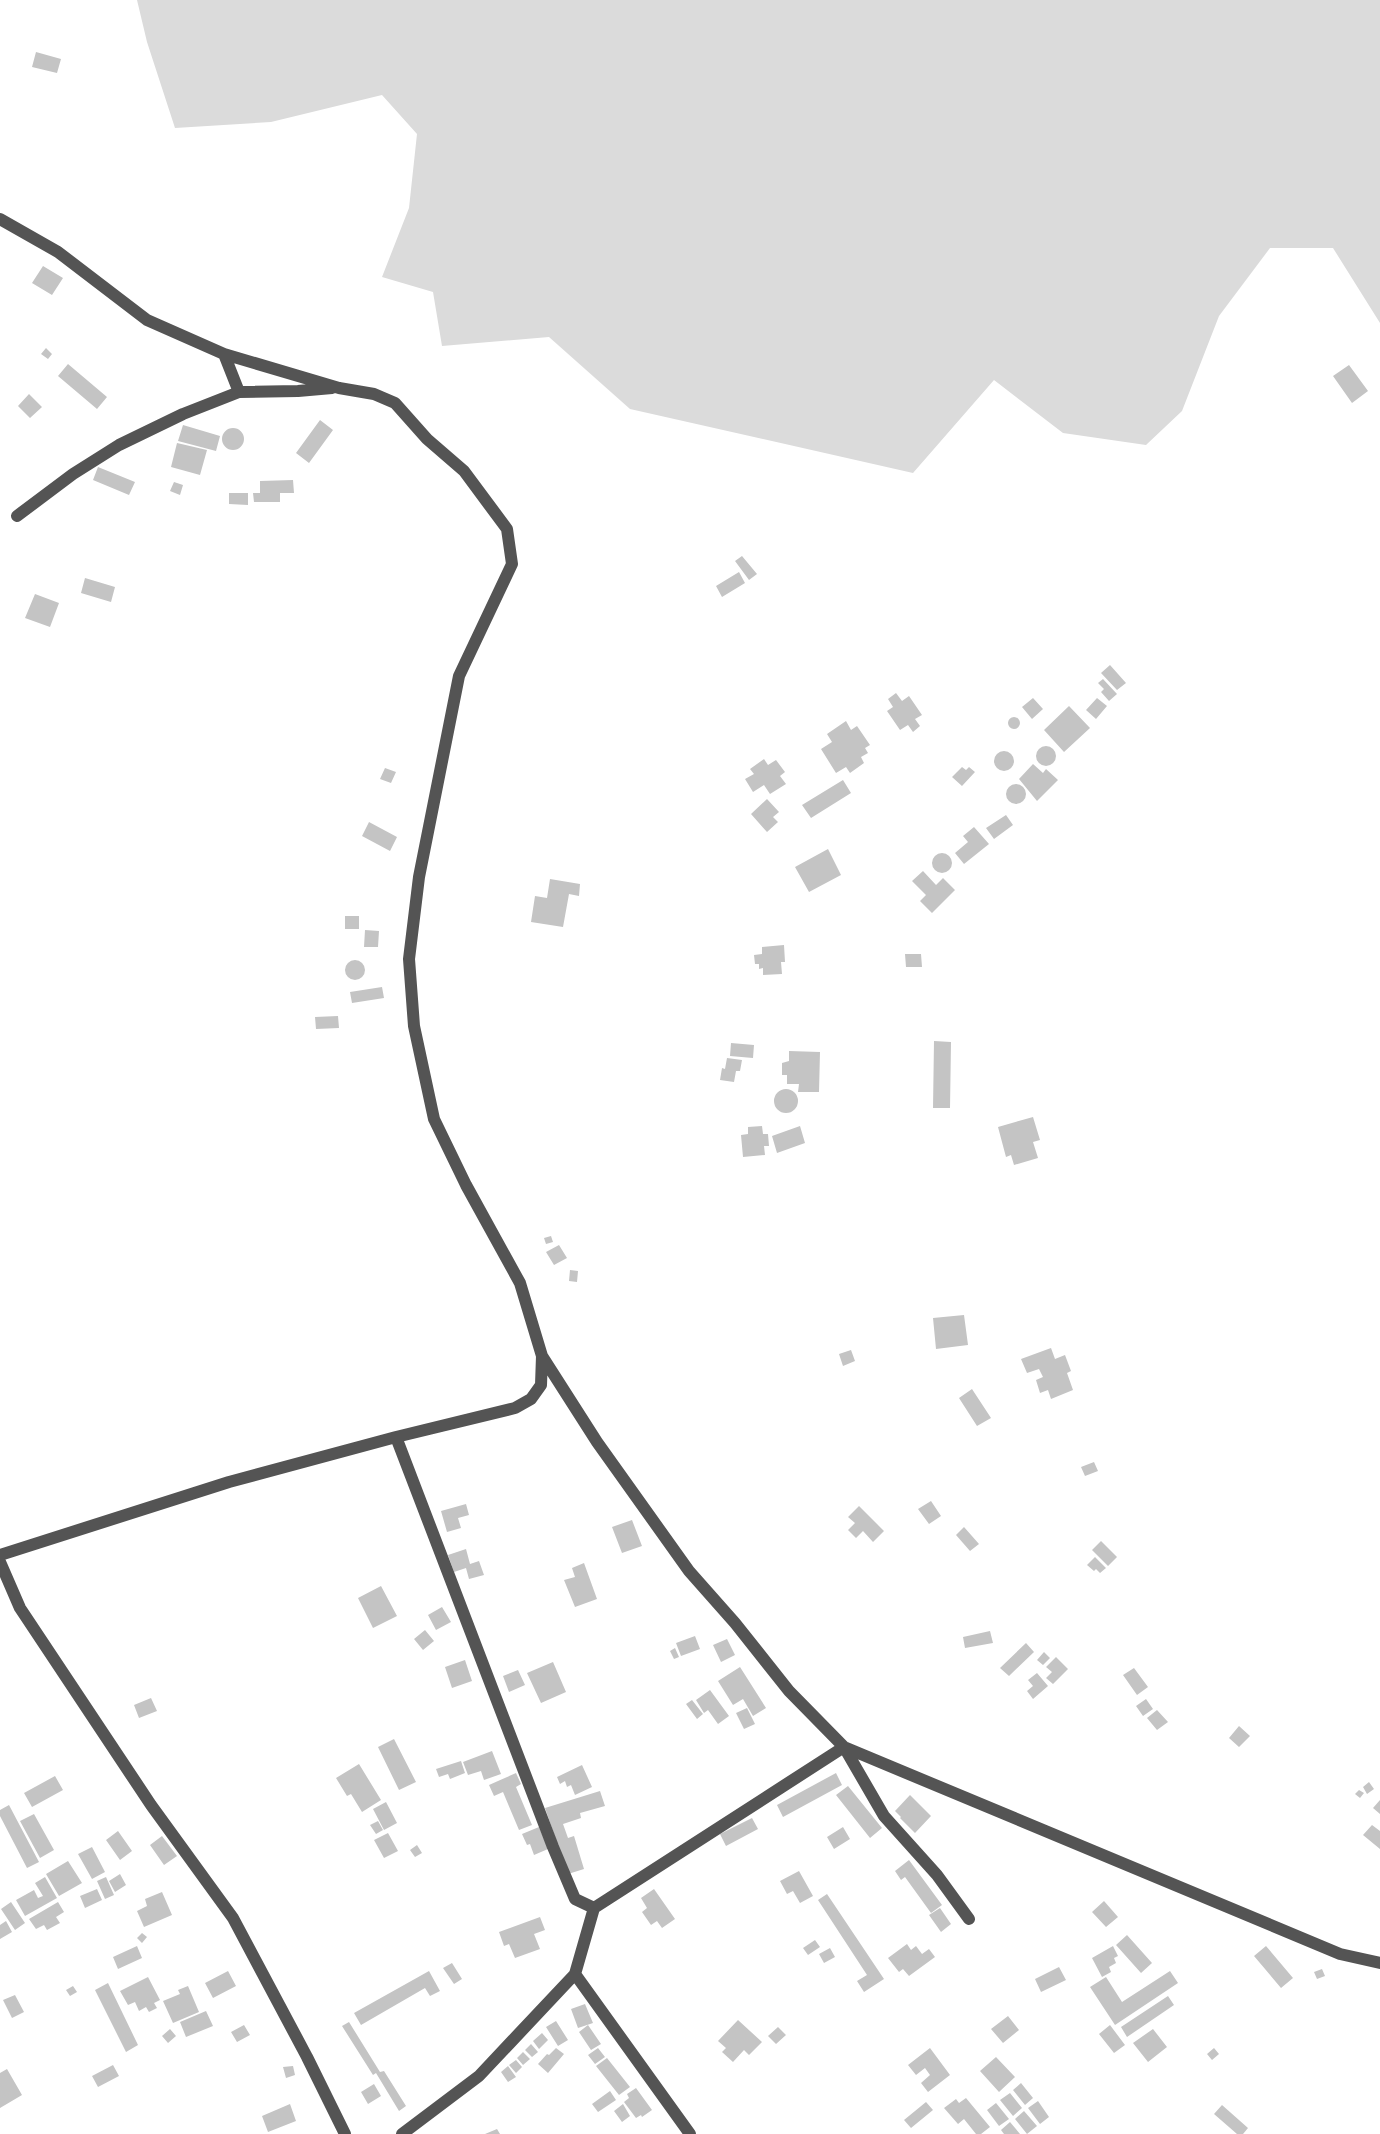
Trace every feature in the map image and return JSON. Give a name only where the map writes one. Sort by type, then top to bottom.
[{"type":"street","points":[[0,219],[58,252],[147,320],[224,354],[339,388],[374,394],[395,403],[427,439],[464,471],[507,529],[512,564],[459,676],[419,877],[409,959],[414,1026],[434,1119],[466,1185],[520,1283],[542,1356],[597,1442],[689,1571],[735,1623],[789,1691],[844,1747],[884,1816],[937,1875],[969,1919]]},
{"type":"street","points":[[224,354],[239,392]]},
{"type":"street","points":[[17,516],[73,474],[119,445],[183,414],[239,392],[298,392],[339,388]]},
{"type":"street","points":[[0,1555],[229,1482],[515,1408],[531,1399],[541,1385],[542,1356]]},
{"type":"street","points":[[396,1437],[553,1847],[575,1899],[594,1908]]},
{"type":"street","points":[[0,1562],[20,1608],[151,1805],[233,1918],[345,2134]]},
{"type":"street","points":[[402,2134],[479,2076],[576,1974],[594,1908],[844,1747]]},
{"type":"street","points":[[844,1747],[1340,1954],[1380,1963]]},
{"type":"street","points":[[576,1974],[690,2134]]},
{"type":"shaded area","points":[[137,0],[1380,0],[1380,323],[1333,248],[1270,248],[1219,316],[1182,411],[1146,445],[1063,433],[994,380],[913,473],[630,409],[549,337],[442,346],[433,292],[382,277],[409,208],[417,134],[382,95],[271,122],[175,128],[147,42]]},
{"type":"building","points":[[36,52],[61,59],[57,73],[32,67]]},
{"type":"building","points":[[43,266],[63,278],[52,295],[32,283]]},
{"type":"building","points":[[46,348],[52,354],[48,359],[41,354]]},
{"type":"building","points":[[68,364],[107,397],[97,409],[58,376]]},
{"type":"building","points":[[1349,365],[1368,391],[1352,403],[1333,376]]},
{"type":"building","points":[[29,394],[42,407],[30,418],[18,406]]},
{"type":"building","points":[[320,420],[333,430],[309,463],[296,453]]},
{"type":"building","points":[[183,425],[220,436],[216,451],[178,441]]},
{"type":"building","points":[[229,428],[237,428],[244,435],[244,443],[237,450],[229,450],[222,443],[222,435]]},
{"type":"building","points":[[177,443],[207,450],[200,475],[171,467]]},
{"type":"building","points":[[98,467],[135,482],[129,495],[93,480]]},
{"type":"building","points":[[293,480],[294,493],[280,493],[280,502],[254,502],[253,493],[260,493],[260,481]]},
{"type":"building","points":[[174,482],[183,485],[180,495],[170,491]]},
{"type":"building","points":[[229,493],[248,493],[248,505],[229,504]]},
{"type":"building","points":[[742,556],[757,574],[749,580],[735,561]]},
{"type":"building","points":[[739,572],[745,583],[722,597],[716,586]]},
{"type":"building","points":[[85,578],[115,587],[111,602],[81,593]]},
{"type":"building","points":[[35,594],[59,603],[50,627],[25,618]]},
{"type":"building","points":[[1110,665],[1126,683],[1117,690],[1101,673]]},
{"type":"building","points":[[1103,679],[1117,694],[1109,701],[1101,692],[1104,689],[1098,683]]},
{"type":"building","points":[[896,693],[902,701],[909,696],[922,715],[915,719],[920,726],[913,732],[908,725],[900,730],[887,711],[893,707],[888,699]]},
{"type":"building","points":[[1033,698],[1043,709],[1032,719],[1022,707]]},
{"type":"building","points":[[1097,698],[1107,706],[1096,719],[1086,710]]},
{"type":"building","points":[[1069,706],[1090,728],[1064,752],[1044,730]]},
{"type":"building","points":[[1016,717],[1019,718],[1019,728],[1012,729],[1009,728],[1008,721],[1009,718]]},
{"type":"building","points":[[846,721],[851,730],[857,726],[870,745],[865,748],[868,753],[861,757],[864,763],[850,773],[846,767],[836,773],[821,749],[832,742],[827,734]]},
{"type":"building","points":[[1046,746],[1053,749],[1056,756],[1053,763],[1046,766],[1039,763],[1036,756],[1039,749]]},
{"type":"building","points":[[1004,751],[1011,754],[1014,761],[1011,768],[1004,771],[997,768],[994,761],[997,754]]},
{"type":"building","points":[[764,759],[768,765],[776,760],[785,772],[780,776],[786,784],[770,794],[764,785],[753,792],[745,779],[754,774],[750,769]]},
{"type":"building","points":[[1033,764],[1043,773],[1046,769],[1058,780],[1037,801],[1019,779]]},
{"type":"building","points":[[962,767],[966,770],[969,767],[975,772],[962,786],[952,777]]},
{"type":"building","points":[[385,768],[396,772],[391,783],[380,779]]},
{"type":"building","points":[[843,780],[851,793],[811,818],[802,805]]},
{"type":"building","points":[[1016,784],[1023,787],[1026,794],[1023,801],[1016,804],[1009,801],[1006,794],[1009,787]]},
{"type":"building","points":[[767,799],[779,812],[773,817],[778,822],[767,832],[751,814]]},
{"type":"building","points":[[1006,815],[1013,825],[994,839],[986,828]]},
{"type":"building","points":[[369,822],[397,837],[390,851],[362,836]]},
{"type":"building","points":[[974,827],[989,844],[964,864],[955,853],[968,842],[963,836]]},
{"type":"building","points":[[828,849],[841,875],[809,892],[795,867]]},
{"type":"building","points":[[942,853],[949,856],[952,863],[949,870],[942,873],[935,870],[932,863],[935,856]]},
{"type":"building","points":[[923,871],[936,885],[943,878],[955,890],[932,913],[920,901],[926,895],[912,881]]},
{"type":"building","points":[[550,879],[580,884],[579,896],[569,894],[563,927],[531,922],[535,896],[547,898]]},
{"type":"building","points":[[345,916],[359,916],[359,929],[345,929]]},
{"type":"building","points":[[365,930],[379,931],[378,947],[364,947]]},
{"type":"building","points":[[784,945],[785,962],[781,962],[782,974],[763,975],[763,968],[759,969],[759,964],[755,964],[754,955],[762,954],[762,947]]},
{"type":"building","points":[[905,954],[921,954],[922,967],[906,967]]},
{"type":"building","points":[[355,960],[362,963],[365,970],[362,977],[355,980],[348,977],[345,970],[348,963]]},
{"type":"building","points":[[382,987],[384,998],[352,1003],[350,992]]},
{"type":"building","points":[[338,1016],[339,1028],[316,1029],[315,1017]]},
{"type":"building","points":[[934,1041],[951,1042],[950,1108],[933,1108]]},
{"type":"building","points":[[731,1043],[754,1045],[753,1058],[730,1056]]},
{"type":"building","points":[[789,1051],[820,1052],[819,1092],[798,1092],[799,1084],[787,1084],[787,1075],[782,1075],[782,1063],[789,1061]]},
{"type":"building","points":[[727,1058],[742,1060],[740,1071],[736,1071],[734,1082],[720,1080]]},
{"type":"building","points":[[786,1089],[795,1092],[798,1101],[795,1110],[786,1113],[777,1110],[774,1101],[777,1092]]},
{"type":"building","points":[[1033,1117],[1040,1140],[1033,1142],[1038,1158],[1014,1165],[1011,1155],[1006,1157],[998,1127]]},
{"type":"building","points":[[762,1126],[763,1134],[768,1134],[769,1146],[764,1146],[765,1155],[743,1157],[741,1135],[748,1134],[748,1127]]},
{"type":"building","points":[[800,1126],[805,1143],[777,1153],[772,1136]]},
{"type":"building","points":[[551,1236],[553,1242],[546,1244],[544,1238]]},
{"type":"building","points":[[559,1245],[567,1258],[554,1265],[546,1252]]},
{"type":"building","points":[[570,1270],[578,1271],[577,1282],[569,1281]]},
{"type":"building","points":[[964,1315],[968,1345],[936,1349],[933,1318]]},
{"type":"building","points":[[1051,1348],[1055,1359],[1065,1355],[1071,1371],[1067,1373],[1073,1390],[1051,1399],[1048,1390],[1040,1393],[1036,1380],[1043,1377],[1039,1369],[1027,1373],[1021,1359]]},
{"type":"building","points":[[851,1350],[855,1361],[843,1366],[839,1354]]},
{"type":"building","points":[[972,1389],[991,1418],[977,1426],[959,1398]]},
{"type":"building","points":[[1094,1462],[1098,1471],[1085,1476],[1081,1467]]},
{"type":"building","points":[[931,1501],[941,1516],[929,1524],[918,1509]]},
{"type":"building","points":[[466,1504],[469,1515],[458,1518],[461,1528],[447,1532],[441,1511]]},
{"type":"building","points":[[859,1506],[884,1531],[873,1542],[863,1531],[856,1538],[848,1530],[855,1523],[848,1517]]},
{"type":"building","points":[[632,1520],[642,1546],[622,1553],[612,1527]]},
{"type":"building","points":[[964,1527],[979,1544],[970,1551],[956,1535]]},
{"type":"building","points":[[1101,1541],[1117,1557],[1108,1566],[1092,1550]]},
{"type":"building","points":[[466,1549],[470,1564],[479,1561],[484,1575],[469,1579],[466,1568],[454,1572],[448,1555]]},
{"type":"building","points":[[1095,1557],[1106,1568],[1100,1573],[1087,1565]]},
{"type":"building","points":[[584,1563],[597,1599],[575,1607],[564,1580],[575,1577],[572,1568]]},
{"type":"building","points":[[381,1586],[397,1616],[373,1628],[358,1598]]},
{"type":"building","points":[[442,1607],[451,1622],[436,1630],[428,1615]]},
{"type":"building","points":[[425,1630],[434,1641],[423,1650],[414,1639]]},
{"type":"building","points":[[990,1631],[993,1643],[965,1648],[963,1637]]},
{"type":"building","points":[[695,1636],[700,1649],[681,1656],[676,1643]]},
{"type":"building","points":[[727,1639],[735,1655],[721,1662],[713,1645]]},
{"type":"building","points":[[1026,1643],[1034,1652],[1009,1676],[1000,1668]]},
{"type":"building","points":[[675,1648],[679,1657],[674,1659],[670,1651]]},
{"type":"building","points":[[1044,1652],[1050,1658],[1043,1665],[1037,1660]]},
{"type":"building","points":[[1056,1657],[1068,1669],[1053,1684],[1046,1678],[1052,1672],[1046,1667]]},
{"type":"building","points":[[465,1660],[472,1681],[452,1688],[445,1667]]},
{"type":"building","points":[[553,1662],[566,1692],[541,1703],[527,1673]]},
{"type":"building","points":[[740,1667],[766,1708],[753,1716],[743,1699],[733,1705],[718,1681]]},
{"type":"building","points":[[1134,1668],[1148,1687],[1137,1695],[1123,1675]]},
{"type":"building","points":[[518,1670],[525,1685],[509,1692],[503,1676]]},
{"type":"building","points":[[1037,1673],[1048,1686],[1033,1699],[1027,1691],[1033,1686],[1028,1680]]},
{"type":"building","points":[[710,1690],[729,1716],[718,1724],[708,1710],[704,1713],[696,1700]]},
{"type":"building","points":[[151,1698],[157,1711],[139,1718],[134,1705]]},
{"type":"building","points":[[1146,1699],[1153,1709],[1143,1716],[1136,1706]]},
{"type":"building","points":[[692,1700],[703,1714],[697,1719],[686,1704]]},
{"type":"building","points":[[747,1708],[755,1724],[744,1729],[736,1713]]},
{"type":"building","points":[[1157,1710],[1168,1722],[1157,1730],[1147,1718]]},
{"type":"building","points":[[1239,1726],[1250,1736],[1239,1747],[1229,1738]]},
{"type":"building","points":[[394,1739],[416,1782],[399,1790],[378,1747]]},
{"type":"building","points":[[492,1751],[501,1774],[484,1780],[481,1771],[468,1775],[463,1762]]},
{"type":"building","points":[[461,1761],[465,1773],[450,1779],[448,1774],[439,1777],[436,1769]]},
{"type":"building","points":[[359,1764],[381,1800],[362,1812],[351,1794],[347,1796],[336,1778]]},
{"type":"building","points":[[582,1765],[592,1787],[575,1795],[571,1785],[567,1787],[565,1781],[560,1784],[557,1777]]},
{"type":"building","points":[[516,1773],[521,1784],[516,1787],[532,1825],[519,1830],[503,1792],[494,1796],[489,1785]]},
{"type":"building","points":[[836,1773],[842,1785],[783,1817],[777,1805]]},
{"type":"building","points":[[55,1776],[63,1790],[32,1807],[24,1793]]},
{"type":"building","points":[[1369,1782],[1374,1789],[1367,1794],[1363,1787]]},
{"type":"building","points":[[848,1786],[882,1828],[870,1838],[836,1795]]},
{"type":"building","points":[[1359,1790],[1364,1793],[1360,1798],[1355,1794]]},
{"type":"building","points":[[600,1791],[605,1806],[580,1813],[581,1818],[563,1824],[568,1838],[574,1836],[584,1869],[568,1874],[545,1808]]},
{"type":"building","points":[[910,1795],[931,1816],[915,1833],[895,1811]]},
{"type":"building","points":[[1380,1800],[1380,1814],[1373,1808]]},
{"type":"building","points":[[386,1802],[397,1823],[384,1830],[373,1809]]},
{"type":"building","points":[[9,1805],[39,1862],[27,1868],[0,1816],[0,1810]]},
{"type":"building","points":[[34,1814],[54,1850],[40,1858],[20,1821]]},
{"type":"building","points":[[752,1818],[758,1829],[726,1846],[720,1834]]},
{"type":"building","points":[[378,1821],[383,1830],[376,1834],[370,1825]]},
{"type":"building","points":[[1372,1825],[1380,1831],[1380,1849],[1363,1835]]},
{"type":"building","points":[[539,1827],[548,1849],[534,1855],[530,1844],[527,1845],[522,1834]]},
{"type":"building","points":[[843,1827],[850,1839],[834,1849],[827,1837]]},
{"type":"building","points":[[118,1831],[132,1851],[120,1860],[106,1840]]},
{"type":"building","points":[[388,1833],[398,1851],[384,1858],[374,1840]]},
{"type":"building","points":[[162,1836],[177,1856],[164,1865],[150,1845]]},
{"type":"building","points":[[417,1845],[422,1853],[415,1857],[410,1850]]},
{"type":"building","points":[[92,1847],[105,1872],[92,1879],[78,1854]]},
{"type":"building","points":[[909,1860],[942,1905],[931,1913],[905,1877],[901,1880],[895,1871]]},
{"type":"building","points":[[68,1861],[82,1883],[59,1896],[46,1874]]},
{"type":"building","points":[[799,1871],[813,1896],[800,1903],[793,1891],[787,1894],[780,1881]]},
{"type":"building","points":[[120,1874],[126,1885],[115,1892],[109,1881]]},
{"type":"building","points":[[45,1877],[57,1898],[25,1916],[16,1900],[34,1890],[38,1898],[43,1896],[35,1883]]},
{"type":"building","points":[[106,1877],[114,1895],[105,1899],[97,1881]]},
{"type":"building","points":[[97,1889],[102,1900],[85,1908],[80,1896]]},
{"type":"building","points":[[654,1889],[675,1919],[662,1928],[657,1921],[651,1925],[642,1912],[647,1908],[641,1898]]},
{"type":"building","points":[[162,1892],[172,1915],[144,1927],[137,1911],[147,1906],[145,1899]]},
{"type":"building","points":[[827,1894],[884,1979],[864,1992],[857,1981],[867,1975],[818,1900]]},
{"type":"building","points":[[1104,1901],[1118,1917],[1106,1927],[1092,1912]]},
{"type":"building","points":[[11,1902],[25,1923],[15,1930],[1,1909]]},
{"type":"building","points":[[58,1902],[64,1912],[56,1917],[60,1923],[47,1930],[44,1925],[36,1929],[29,1919]]},
{"type":"building","points":[[940,1908],[951,1924],[941,1932],[929,1915]]},
{"type":"building","points":[[540,1917],[545,1930],[534,1934],[540,1949],[515,1958],[509,1944],[504,1946],[499,1932]]},
{"type":"building","points":[[6,1921],[12,1932],[0,1939],[0,1925]]},
{"type":"building","points":[[142,1933],[147,1937],[142,1943],[137,1938]]},
{"type":"building","points":[[1127,1935],[1152,1963],[1141,1973],[1116,1945]]},
{"type":"building","points":[[815,1940],[820,1947],[808,1955],[803,1948]]},
{"type":"building","points":[[907,1944],[911,1950],[916,1946],[922,1954],[929,1949],[935,1957],[909,1976],[903,1969],[899,1972],[888,1958]]},
{"type":"building","points":[[137,1946],[142,1958],[118,1969],[113,1957]]},
{"type":"building","points":[[1113,1946],[1118,1956],[1114,1958],[1116,1963],[1109,1967],[1111,1972],[1102,1977],[1092,1958]]},
{"type":"building","points":[[1266,1946],[1293,1978],[1281,1988],[1254,1956]]},
{"type":"building","points":[[830,1948],[835,1957],[824,1963],[819,1954]]},
{"type":"building","points":[[452,1963],[462,1979],[454,1984],[443,1968]]},
{"type":"building","points":[[1059,1967],[1066,1980],[1041,1992],[1035,1979]]},
{"type":"building","points":[[1322,1969],[1325,1976],[1317,1979],[1314,1972]]},
{"type":"building","points":[[228,1971],[236,1986],[213,1998],[205,1983]]},
{"type":"building","points":[[429,1971],[440,1991],[430,1996],[425,1988],[361,2025],[354,2013]]},
{"type":"building","points":[[1170,1971],[1178,1983],[1115,2025],[1090,1987],[1106,1977],[1122,2002]]},
{"type":"building","points":[[148,1977],[160,2000],[154,2003],[157,2008],[149,2012],[146,2007],[139,2011],[135,2002],[128,2005],[120,1991]]},
{"type":"building","points":[[108,1983],[138,2045],[126,2052],[95,1990]]},
{"type":"building","points":[[73,1986],[77,1992],[70,1996],[66,1990]]},
{"type":"building","points":[[188,1986],[199,2012],[173,2023],[163,2001],[180,1994],[178,1990]]},
{"type":"building","points":[[15,1995],[24,2012],[12,2018],[3,2000]]},
{"type":"building","points":[[1168,1996],[1174,2005],[1127,2037],[1121,2027]]},
{"type":"building","points":[[585,2004],[593,2023],[578,2028],[571,2009]]},
{"type":"building","points":[[206,2011],[213,2026],[186,2037],[180,2022]]},
{"type":"building","points":[[1008,2016],[1019,2030],[1003,2043],[991,2029]]},
{"type":"building","points":[[738,2020],[762,2042],[749,2055],[744,2050],[733,2062],[722,2052],[726,2048],[718,2041]]},
{"type":"building","points":[[556,2021],[568,2040],[558,2046],[546,2027]]},
{"type":"building","points":[[349,2022],[380,2072],[384,2071],[406,2106],[399,2111],[376,2073],[373,2075],[342,2026]]},
{"type":"building","points":[[244,2025],[250,2035],[237,2042],[231,2032]]},
{"type":"building","points":[[588,2025],[601,2044],[591,2050],[579,2032]]},
{"type":"building","points":[[1110,2025],[1125,2045],[1114,2053],[1099,2034]]},
{"type":"building","points":[[778,2027],[786,2035],[776,2044],[768,2036]]},
{"type":"building","points":[[170,2029],[176,2036],[168,2043],[162,2036]]},
{"type":"building","points":[[1153,2029],[1167,2047],[1148,2062],[1133,2043]]},
{"type":"building","points":[[542,2033],[548,2040],[539,2049],[533,2041]]},
{"type":"building","points":[[531,2044],[538,2052],[532,2057],[525,2050]]},
{"type":"building","points":[[556,2048],[564,2054],[548,2073],[538,2064]]},
{"type":"building","points":[[598,2048],[605,2057],[595,2064],[588,2055]]},
{"type":"building","points":[[930,2048],[950,2075],[928,2092],[921,2083],[930,2075],[925,2068],[916,2075],[908,2065]]},
{"type":"building","points":[[1214,2048],[1219,2054],[1212,2060],[1207,2054]]},
{"type":"building","points":[[523,2052],[530,2059],[523,2065],[517,2058]]},
{"type":"building","points":[[996,2057],[1015,2077],[999,2092],[980,2071]]},
{"type":"building","points":[[607,2058],[630,2087],[619,2095],[596,2066]]},
{"type":"building","points":[[516,2060],[522,2067],[516,2073],[509,2065]]},
{"type":"building","points":[[113,2065],[119,2076],[98,2087],[92,2076]]},
{"type":"building","points":[[293,2066],[295,2075],[286,2078],[283,2067]]},
{"type":"building","points":[[508,2066],[516,2077],[508,2082],[501,2072]]},
{"type":"building","points":[[7,2069],[22,2095],[0,2108],[0,2073]]},
{"type":"building","points":[[1021,2083],[1033,2098],[1025,2105],[1013,2090]]},
{"type":"building","points":[[374,2084],[381,2096],[368,2104],[361,2092]]},
{"type":"building","points":[[636,2088],[652,2110],[636,2118],[624,2102],[629,2098],[627,2094]]},
{"type":"building","points":[[610,2091],[616,2100],[598,2112],[592,2104]]},
{"type":"building","points":[[1010,2093],[1022,2108],[1013,2116],[1000,2100]]},
{"type":"building","points":[[966,2098],[990,2127],[981,2134],[976,2134],[964,2119],[958,2124],[944,2108],[956,2099],[959,2103]]},
{"type":"building","points":[[1038,2101],[1049,2117],[1040,2124],[1028,2108]]},
{"type":"building","points":[[926,2102],[933,2110],[911,2128],[904,2120]]},
{"type":"building","points":[[996,2103],[1009,2119],[999,2126],[987,2110]]},
{"type":"building","points":[[290,2104],[296,2121],[268,2132],[262,2116]]},
{"type":"building","points":[[623,2104],[630,2116],[622,2122],[614,2111]]},
{"type":"building","points":[[1222,2105],[1248,2128],[1243,2134],[1237,2134],[1214,2114]]},
{"type":"building","points":[[1024,2111],[1037,2126],[1027,2134],[1015,2119]]},
{"type":"building","points":[[1010,2122],[1020,2134],[1004,2134],[1001,2130]]},
{"type":"building","points":[[497,2129],[500,2134],[485,2134]]}]
